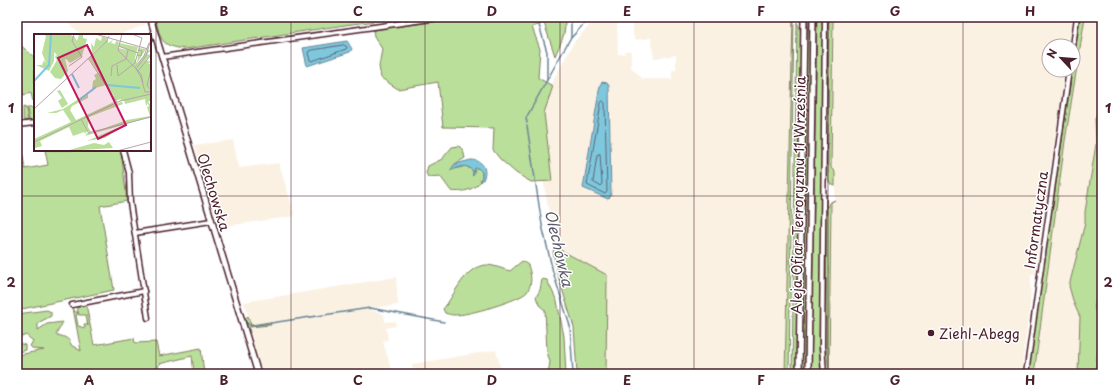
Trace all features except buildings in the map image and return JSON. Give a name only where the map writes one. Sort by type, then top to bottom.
[{"type":"street","name":"Olechowska","points":[[150,17],[258,374]]},
{"type":"street","points":[[162,57],[444,17]]},
{"type":"street","name":"Aleja Ofiar Terroryzmu 11 Września","points":[[799,374],[804,17]]},
{"type":"street","name":"Aleja Ofiar Terroryzmu 11 Września","points":[[808,374],[813,17]]},
{"type":"street","points":[[824,374],[822,346],[825,17]]},
{"type":"street","points":[[1074,38],[1077,17]]},
{"type":"street","name":"Informatyczna","points":[[1026,374],[1068,78]]},
{"type":"street","points":[[17,126],[34,123]]},
{"type":"street","points":[[123,151],[130,178],[130,203],[148,318]]},
{"type":"street","points":[[135,233],[211,221]]},
{"type":"street","points":[[72,305],[144,291]]},
{"type":"shaded area","points":[[61,17],[144,17],[146,24],[121,34],[81,34]]},
{"type":"shaded area","points":[[597,17],[617,17],[618,54],[624,54],[625,51],[631,51],[631,67],[643,79],[672,79],[672,70],[676,70],[676,55],[654,58],[651,38],[634,40],[631,17],[793,17],[785,374],[606,374],[607,275],[555,247],[532,117],[575,41]]},
{"type":"shaded area","points":[[833,17],[1073,17],[1070,38],[1041,38],[1041,78],[1064,78],[1035,274],[1031,274],[1030,305],[1021,374],[834,374],[829,371],[831,202],[835,200],[835,172],[831,168]]},
{"type":"shaded area","points":[[1085,17],[1102,17],[1102,374],[1034,374],[1065,141],[1075,78],[1081,78],[1081,42]]},
{"type":"shaded area","points":[[233,140],[239,168],[279,163],[295,216],[219,227],[194,145]]},
{"type":"shaded area","points":[[396,277],[398,305],[372,308],[371,310],[384,314],[385,322],[395,321],[396,326],[386,328],[388,340],[383,341],[391,369],[374,374],[262,374],[249,327],[271,325],[270,323],[251,325],[244,302]]},
{"type":"shaded area","points":[[496,350],[502,374],[413,374],[412,364]]},
{"type":"green space","points":[[155,17],[410,17],[352,24],[185,49],[166,44],[161,36]]},
{"type":"green space","points":[[470,17],[564,17],[564,32],[555,56],[544,23],[532,27],[540,49],[538,78],[553,86],[544,113],[552,181],[531,182],[516,173],[500,159],[493,150],[494,128],[443,127],[438,82],[398,89],[381,78],[379,66],[382,49],[374,36],[373,30]]},
{"type":"green space","points":[[793,17],[789,374],[785,374]]},
{"type":"green space","points":[[807,17],[810,61],[805,374],[802,374]]},
{"type":"green space","points":[[817,17],[822,17],[823,41],[819,350],[821,374],[811,374]]},
{"type":"green space","points":[[829,17],[833,17],[831,168],[835,172],[835,186],[830,184],[828,179]]},
{"type":"green space","points":[[1080,17],[1085,17],[1081,42],[1081,38],[1077,38]]},
{"type":"green space","points":[[797,22],[801,32],[796,374],[792,374]]},
{"type":"green space","points":[[17,42],[34,57],[34,101],[31,93],[23,95],[22,82],[17,83]]},
{"type":"green space","points":[[1071,78],[1075,78],[1065,141],[1034,374],[1028,374]]},
{"type":"green space","points":[[1102,100],[1102,302],[1096,302],[1094,307],[1096,313],[1102,318],[1095,374],[1078,374],[1080,317],[1074,304],[1069,286],[1085,223],[1085,212],[1096,144],[1095,119]]},
{"type":"green space","points":[[23,107],[26,108],[28,121],[23,120]]},
{"type":"green space","points":[[27,108],[34,108],[34,121],[29,121]]},
{"type":"green space","points":[[17,129],[19,129],[25,169],[48,165],[45,151],[121,151],[127,201],[100,206],[114,290],[17,310],[17,150],[19,147]]},
{"type":"green space","points":[[459,146],[463,150],[465,158],[455,164],[451,170],[466,166],[473,171],[473,176],[475,168],[478,168],[482,172],[482,177],[480,180],[481,181],[475,187],[459,192],[451,191],[440,176],[428,177],[426,173],[428,166],[442,159],[452,147]]},
{"type":"green space","points":[[831,202],[829,370],[834,374],[829,374],[826,346],[827,208]]},
{"type":"green space","points":[[555,247],[607,275],[606,374],[577,374],[574,327],[558,276],[553,252]]},
{"type":"green space","points":[[522,261],[528,265],[531,278],[529,289],[523,295],[493,307],[470,313],[451,315],[445,313],[443,309],[460,283],[472,271],[478,267],[486,265],[495,266],[510,271]]},
{"type":"green space","points":[[542,279],[547,280],[557,301],[564,336],[566,374],[548,374],[550,362],[547,352],[545,310],[539,305],[536,297],[540,290]]},
{"type":"green space","points":[[86,304],[94,345],[134,338],[135,343],[156,342],[159,356],[201,348],[204,374],[194,374],[192,356],[159,364],[158,368],[149,371],[155,374],[17,374],[17,343],[25,345],[25,350],[19,352],[18,355],[44,350],[33,349],[30,346],[33,341],[26,335],[17,339],[17,314],[47,310],[51,312],[51,316],[38,323],[38,330],[47,324],[63,322],[56,335],[66,338],[71,345],[81,351],[73,308],[75,312],[78,312],[76,315],[78,326],[85,328],[84,324],[87,324],[88,326],[86,315],[79,315],[77,308]]},
{"type":"green space","points":[[248,316],[251,325],[270,322],[271,325],[249,327],[250,333],[247,331],[243,320]]},
{"type":"water","points":[[347,41],[352,49],[350,52],[307,66],[303,48]]},
{"type":"water","points":[[602,82],[607,83],[609,86],[611,196],[608,199],[583,188],[600,85]]},
{"type":"water","points":[[471,160],[481,163],[485,169],[483,180],[480,180],[482,177],[482,172],[478,168],[475,168],[473,176],[473,171],[465,166],[450,171],[455,164]]},
{"type":"waterway","name":"Olechówka","points":[[527,123],[526,118],[571,37],[571,17]]},
{"type":"waterway","points":[[571,38],[590,17]]},
{"type":"waterway","points":[[539,25],[547,52],[547,80]]},
{"type":"waterway","name":"Olechówka","points":[[527,126],[542,225],[553,272],[570,326],[573,374]]},
{"type":"waterway","points":[[247,323],[251,326],[370,308],[444,322]]},
{"type":"place","name":"Ziehl-Abegg","points":[[931,333]]}]
